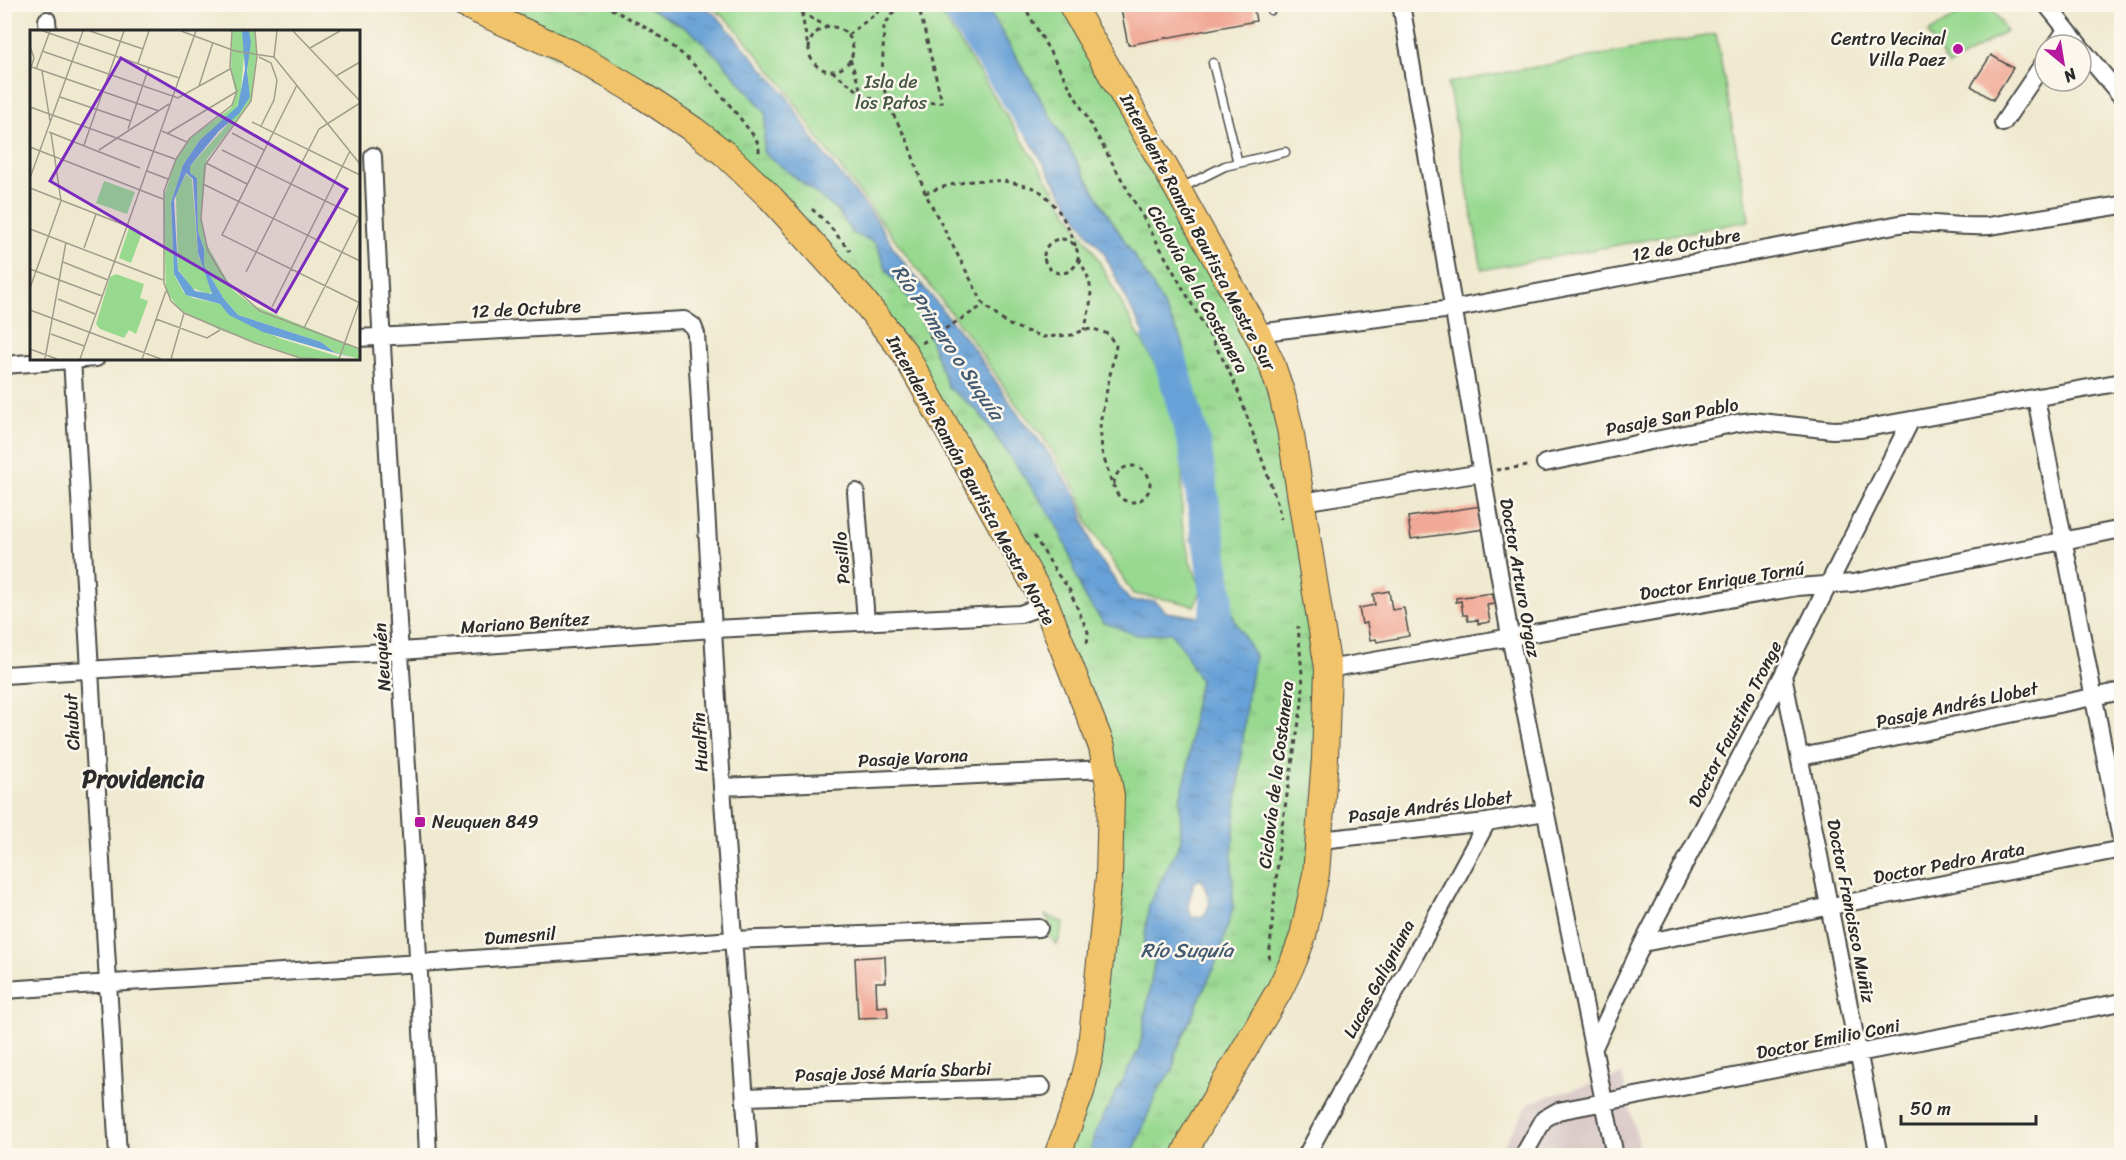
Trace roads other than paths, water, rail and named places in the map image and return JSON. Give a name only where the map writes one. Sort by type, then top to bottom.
[{"type":"main road","name":"Intendente Ramón Bautista Mestre Norte","points":[[463,4],[571,53],[637,92],[717,148],[771,198],[863,300],[904,352],[1046,605],[1102,747],[1112,796],[1109,877],[1090,1055],[1081,1092],[1057,1155]]},
{"type":"main road","name":"Intendente Ramón Bautista Mestre Sur","points":[[1071,4],[1178,190],[1271,362],[1290,429],[1328,669],[1320,840],[1316,874],[1303,936],[1279,992],[1192,1136],[1184,1155]]},
{"type":"street","name":"Doctor Arturo Orgaz","points":[[1401,4],[1510,636],[1615,1155]]},
{"type":"street","points":[[2046,4],[2069,33]]},
{"type":"street","points":[[2093,62],[2121,97]]},
{"type":"street","points":[[2003,123],[2033,79]]},
{"type":"street","name":"Neuquén","points":[[373,156],[380,336],[420,963],[428,1155]]},
{"type":"street","name":"12 de Octubre","points":[[1257,333],[1452,309],[1905,223],[1966,228],[2121,205]]},
{"type":"street","name":"12 de Octubre","points":[[360,338],[684,320],[693,326]]},
{"type":"street","name":"Hualfin","points":[[693,326],[696,334],[722,787],[749,1155]]},
{"type":"street","points":[[4,365],[61,360]]},
{"type":"street","name":"Chubut","points":[[72,360],[88,670],[118,1155]]},
{"type":"street","name":"Pasaje San Pablo","points":[[1545,463],[1745,422],[1833,430],[1861,429],[2121,382]]},
{"type":"street","points":[[2036,398],[2121,844]]},
{"type":"street","name":"Doctor Faustino Tronge","points":[[1594,1047],[1643,942],[1783,675],[1911,420]]},
{"type":"street","points":[[1302,502],[1482,473]]},
{"type":"street","name":"Pasillo","points":[[856,492],[866,621]]},
{"type":"street","name":"Doctor Enrique Tornú","points":[[1328,669],[1797,587],[1853,583],[2121,529]]},
{"type":"street","name":"Mariano Benítez","points":[[4,675],[401,651],[713,628],[1020,614],[1046,605]]},
{"type":"street","name":"Doctor Francisco Muñiz","points":[[1783,675],[1879,1155]]},
{"type":"street","name":"Pasaje Andrés Llobet","points":[[1800,757],[2121,691]]},
{"type":"street","name":"Pasaje Varona","points":[[722,787],[1107,769]]},
{"type":"street","name":"Pasaje Andrés Llobet","points":[[1320,840],[1486,822],[1545,812]]},
{"type":"street","name":"Lucas Galigniana","points":[[1306,1155],[1486,822]]},
{"type":"street","name":"Doctor Pedro Arata","points":[[1643,942],[2121,849]]},
{"type":"street","name":"Dumesnil","points":[[4,990],[733,940],[1039,928]]},
{"type":"street","name":"Doctor Emilio Coni","points":[[1523,1155],[1544,1119],[1558,1111],[2121,1002]]},
{"type":"street","name":"Pasaje José María Sbarbi","points":[[745,1097],[1042,1087]]},
{"type":"lane","points":[[1213,63],[1238,163]]},
{"type":"lane","points":[[1178,190],[1225,166],[1285,152]]},
{"type":"water","name":"Río Suquía","points":[[644,5],[702,5],[716,15],[786,95],[816,144],[876,219],[898,255],[973,348],[1017,413],[1045,448],[1078,499],[1093,550],[1130,601],[1155,601],[1166,612],[1200,617],[1212,597],[1217,576],[1191,540],[1195,476],[1194,433],[1187,404],[1175,377],[1159,358],[1133,313],[1103,251],[1088,234],[1057,186],[1001,91],[1008,76],[980,69],[968,30],[945,5],[986,5],[1104,208],[1154,288],[1183,343],[1211,461],[1215,513],[1226,556],[1229,604],[1235,621],[1255,656],[1247,697],[1232,853],[1233,907],[1219,956],[1175,1054],[1174,1069],[1158,1089],[1132,1155],[1090,1155],[1094,1135],[1140,1047],[1155,958],[1144,943],[1149,904],[1181,841],[1180,799],[1188,769],[1193,714],[1200,681],[1184,650],[1171,633],[1136,635],[1103,622],[1083,595],[1066,545],[1054,520],[979,412],[948,387],[920,312],[887,271],[876,243],[852,233],[838,211],[763,152],[766,113],[723,62],[691,31]],"holes":[[[1202,879],[1210,902],[1205,915],[1192,918],[1188,904],[1194,882]]]},
{"type":"waterway","name":"Río Primero o Suquía","points":[[956,4],[1032,119]]},
{"type":"waterway","name":"Río Primero o Suquía","points":[[1159,337],[1170,358],[1195,447],[1217,595],[1215,626]]},
{"type":"place","name":"Centro Vecinal Villa Paez","points":[[1958,49]]},
{"type":"place","name":"Neuquen 849","points":[[420,822]]},
{"type":"district","name":"Providencia","points":[[143,779]]},
{"type":"park label","name":"Isla de los Patos","points":[[891,92]]}]
